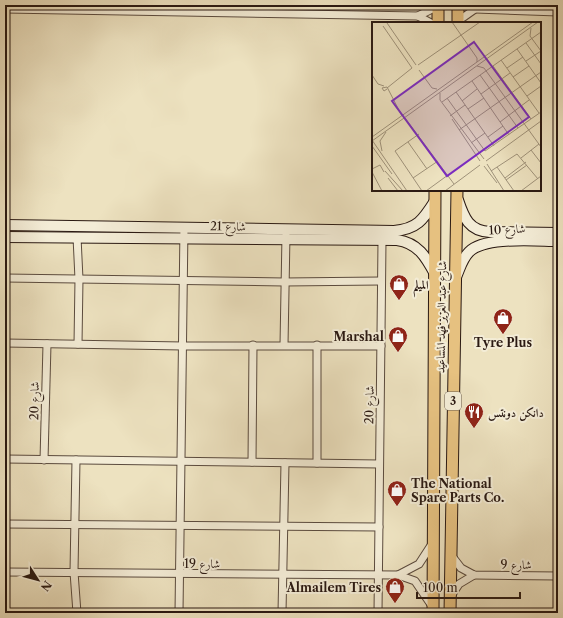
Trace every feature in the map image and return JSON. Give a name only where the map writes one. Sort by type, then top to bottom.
[{"type":"main road","points":[[438,5],[438,22]]},
{"type":"main road","points":[[458,5],[458,22]]},
{"type":"main road","name":"شارع عبد العزيز فهد المساعيد","points":[[450,613],[457,194]]},
{"type":"main road","name":"شارع عبد العزيز فهد المساعيد","points":[[433,611],[435,196]]},
{"type":"street","points":[[418,16],[438,5]]},
{"type":"street","points":[[468,5],[475,9],[558,12]]},
{"type":"street","points":[[5,9],[306,9],[418,16],[429,22]]},
{"type":"street","points":[[458,22],[475,9]]},
{"type":"street","name":"شارع 10","points":[[457,194],[466,220],[470,226],[479,230],[490,232],[558,233]]},
{"type":"street","name":"شارع 21","points":[[5,237],[183,238],[406,230],[424,218],[435,196]]},
{"type":"street","name":"شارع 21","points":[[5,224],[184,227],[382,241],[397,240],[410,243],[424,254],[435,274]]},
{"type":"street","points":[[179,613],[184,227]]},
{"type":"street","points":[[284,345],[286,234]]},
{"type":"street","points":[[77,237],[79,279],[78,344]]},
{"type":"street","name":"شارع 20","points":[[378,613],[382,241]]},
{"type":"street","name":"شارع 10","points":[[455,281],[466,255],[480,245],[494,242],[558,241]]},
{"type":"street","points":[[5,278],[284,282],[381,281]]},
{"type":"street","points":[[5,343],[182,346],[381,346]]},
{"type":"street","name":"شارع 20","points":[[44,460],[47,344]]},
{"type":"street","points":[[252,462],[253,345]]},
{"type":"street","points":[[317,345],[317,463]]},
{"type":"street","points":[[5,459],[379,464]]},
{"type":"street","points":[[76,460],[74,572],[77,613]]},
{"type":"street","points":[[282,613],[284,463]]},
{"type":"street","points":[[5,524],[379,527]]},
{"type":"street","name":"شارع 19","points":[[398,575],[419,564],[433,542]]},
{"type":"street","points":[[451,555],[461,568],[474,575]]},
{"type":"street","name":"شارع 19","points":[[5,572],[398,575],[415,580],[433,611]]},
{"type":"street","points":[[450,597],[459,584],[474,575]]},
{"type":"street","name":"شارع 9","points":[[474,575],[558,576]]},
{"type":"place","name":"الميلم","points":[[399,301]]},
{"type":"place","name":"Tyre Plus","points":[[503,335]]},
{"type":"place","name":"Marshal","points":[[398,353]]},
{"type":"place","name":"دانكن دونتس","points":[[474,429]]},
{"type":"place","name":"The National Spare Parts Co.","points":[[397,507]]},
{"type":"place","name":"Almailem Tires","points":[[395,604]]}]
